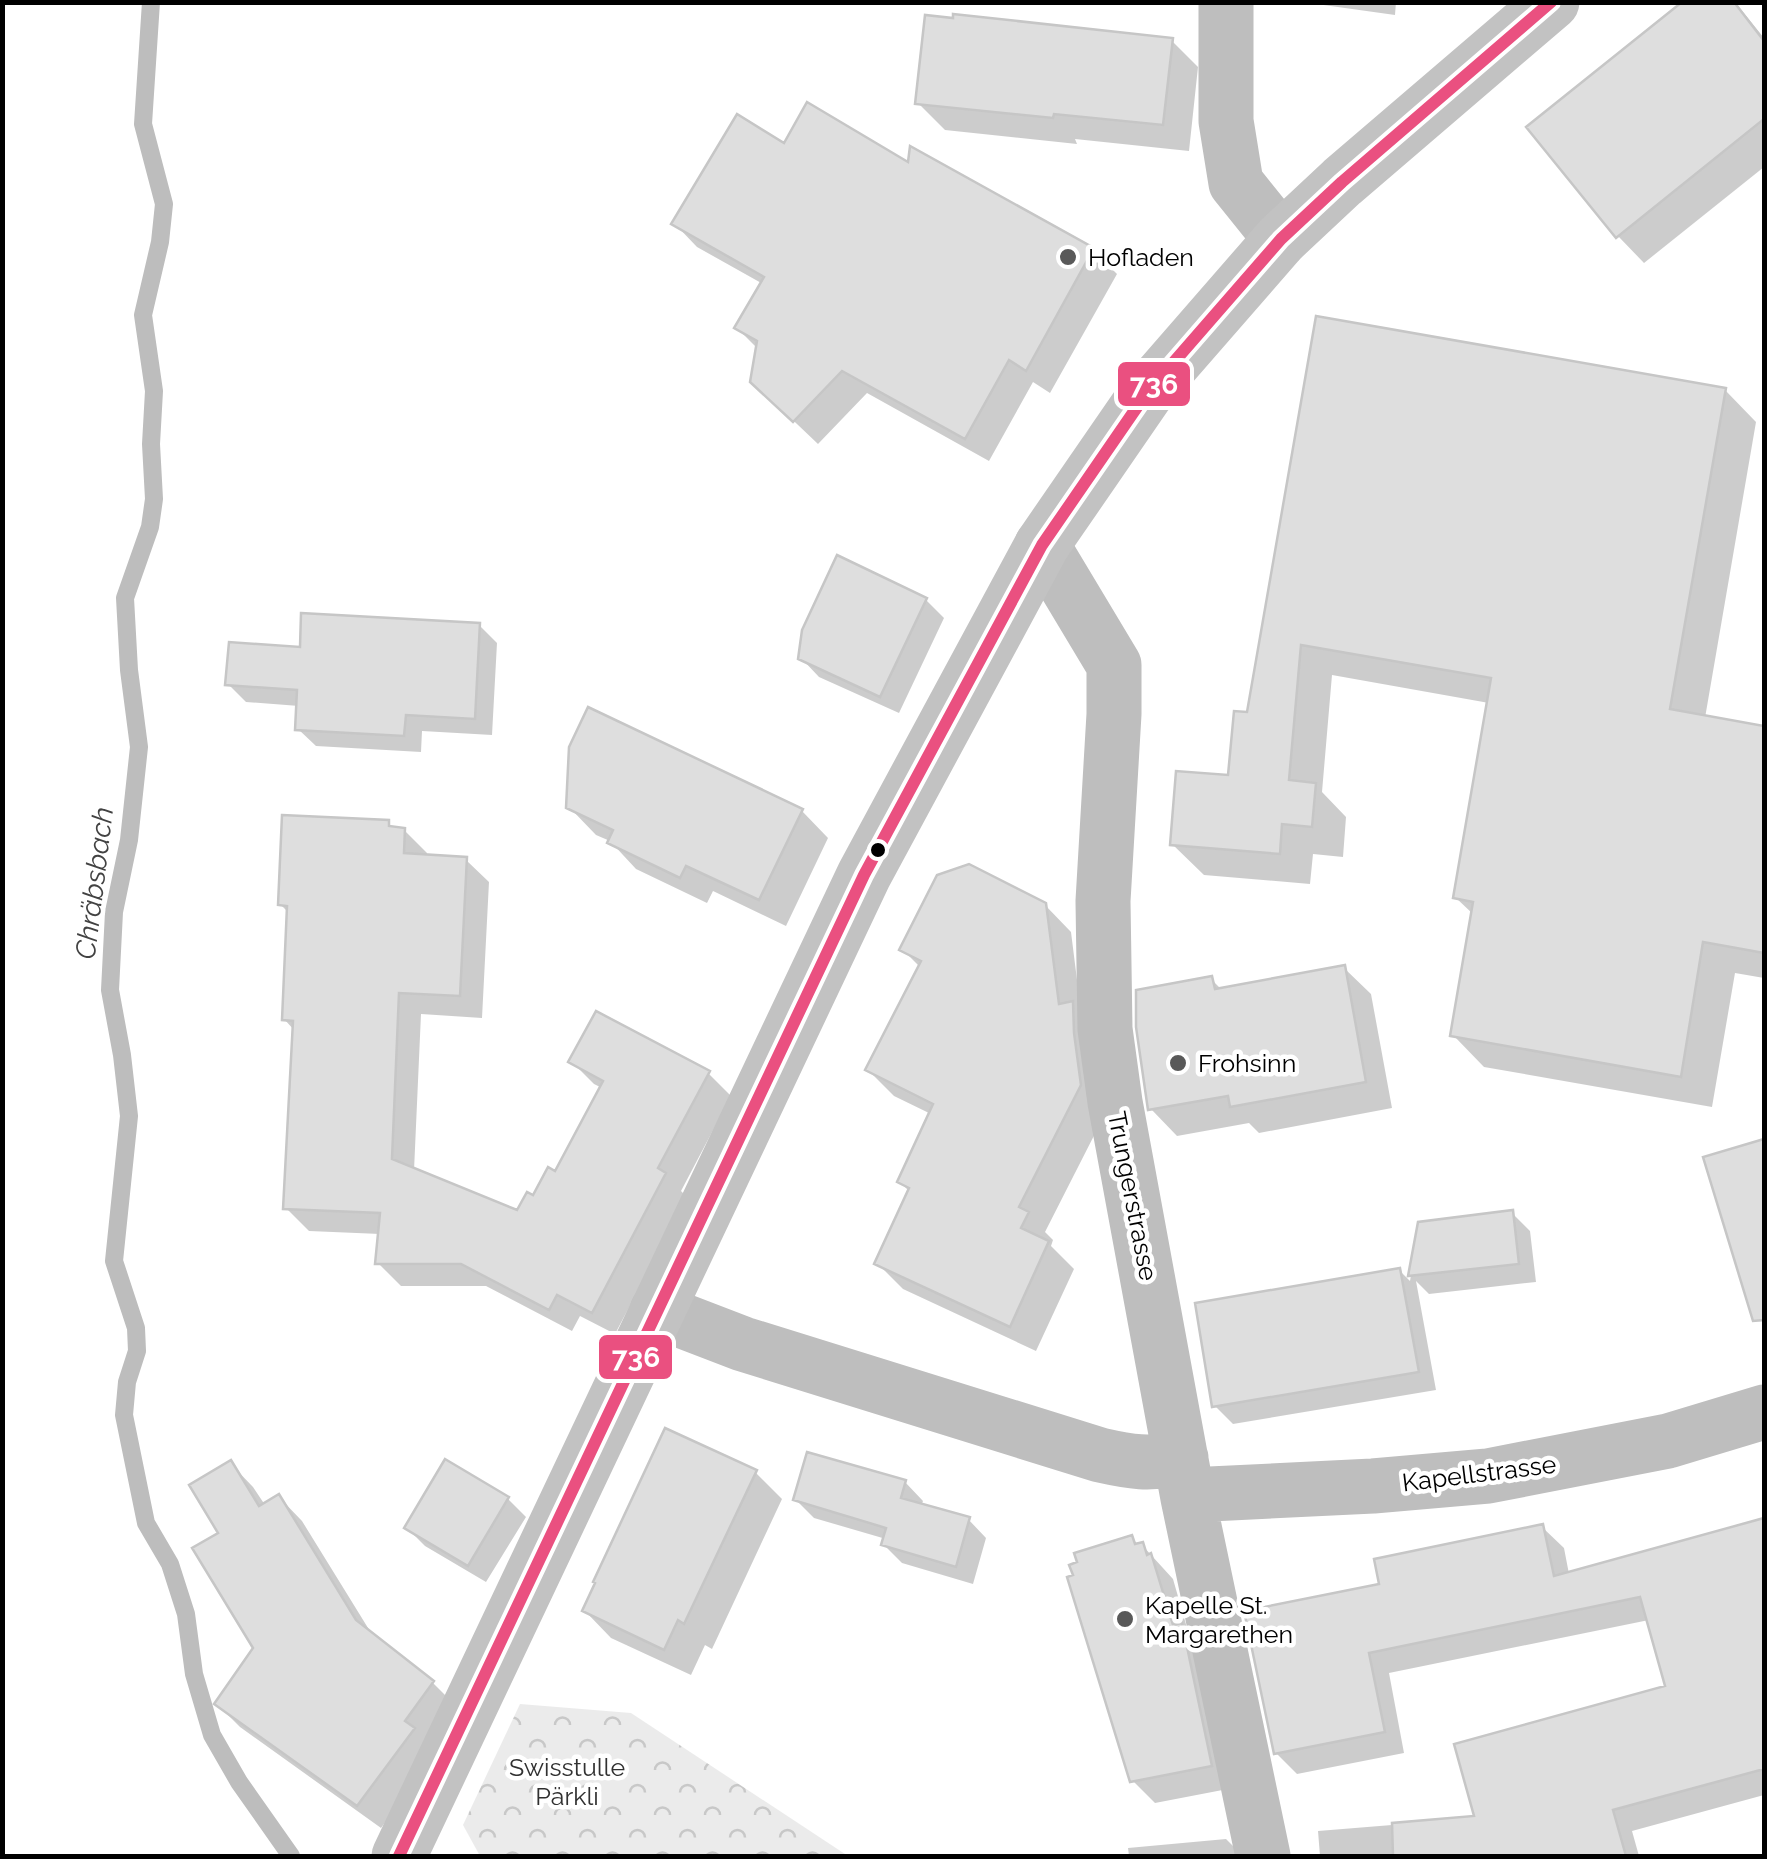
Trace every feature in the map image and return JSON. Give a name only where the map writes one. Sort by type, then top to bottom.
[{"type":"main road","points":[[399,1856],[864,875],[1042,545],[1146,394],[1282,239],[1342,182],[1552,2]]},
{"type":"street","points":[[1219,7],[1226,121],[1236,183],[1282,239]]},
{"type":"street","name":"Trungerstrasse","points":[[1042,545],[1114,665],[1103,901],[1105,1029],[1185,1478],[1264,1856]]},
{"type":"street","name":"Kapellstrasse","points":[[657,1311],[743,1344],[1100,1455],[1134,1463],[1157,1463],[1210,1494],[1488,1476],[1668,1441],[1764,1412]]},
{"type":"green space","name":"Swisstulle Pärkli","points":[[520,1704],[631,1713],[848,1856],[480,1856],[463,1825]]},
{"type":"building","points":[[1682,2],[1734,2],[1764,41],[1764,119],[1616,238],[1526,127]]},
{"type":"building","points":[[953,14],[1173,38],[1163,125],[915,104],[925,15],[953,18]]},
{"type":"building","points":[[807,102],[908,162],[910,146],[1094,248],[1026,371],[1009,360],[965,439],[842,371],[793,422],[750,382],[757,341],[734,328],[764,277],[671,224],[737,114],[784,143]]},
{"type":"building","points":[[1316,316],[1726,388],[1670,709],[1764,726],[1764,953],[1703,942],[1681,1077],[1450,1036],[1473,902],[1453,898],[1491,678],[1301,645],[1289,780],[1316,783],[1312,827],[1282,824],[1280,854],[1170,845],[1176,771],[1228,775],[1234,711],[1247,712]]},
{"type":"building","points":[[837,555],[927,598],[880,697],[798,659],[802,630]]},
{"type":"building","points":[[301,613],[480,623],[475,719],[406,715],[404,736],[295,730],[297,690],[225,685],[229,642],[300,647]]},
{"type":"building","points":[[588,707],[803,809],[759,900],[686,866],[680,878],[607,843],[613,830],[566,808],[569,747]]},
{"type":"building","points":[[282,815],[389,820],[389,826],[405,828],[404,853],[467,857],[460,996],[399,993],[392,1159],[517,1210],[527,1192],[533,1195],[548,1167],[555,1171],[603,1081],[568,1062],[596,1011],[710,1071],[658,1168],[666,1173],[592,1313],[557,1295],[549,1310],[461,1264],[375,1264],[380,1213],[283,1209],[293,1021],[282,1020],[287,906],[278,905]]},
{"type":"building","points":[[969,864],[1046,903],[1059,1004],[1073,1001],[1081,1085],[1019,1207],[1029,1212],[1021,1228],[1049,1241],[1010,1327],[874,1264],[909,1188],[897,1182],[933,1104],[865,1070],[921,961],[899,950],[937,875]]},
{"type":"building","points":[[1345,965],[1366,1082],[1230,1107],[1228,1096],[1148,1110],[1136,1027],[1136,990],[1212,976],[1215,989]]},
{"type":"building","points":[[1764,1139],[1764,1320],[1753,1321],[1703,1157]]},
{"type":"building","points":[[1513,1210],[1519,1264],[1408,1276],[1418,1222]]},
{"type":"building","points":[[1400,1268],[1419,1372],[1212,1407],[1195,1303]]},
{"type":"building","points":[[665,1428],[757,1470],[684,1624],[678,1620],[664,1650],[582,1611]]},
{"type":"building","points":[[807,1452],[906,1480],[901,1498],[970,1517],[956,1567],[881,1545],[886,1528],[793,1500]]},
{"type":"building","points":[[445,1459],[509,1497],[468,1566],[404,1528]]},
{"type":"building","points":[[231,1460],[259,1506],[279,1494],[356,1620],[434,1681],[405,1721],[415,1728],[357,1806],[214,1704],[253,1648],[192,1548],[218,1533],[189,1485]]},
{"type":"building","points":[[1764,1518],[1764,1769],[1613,1810],[1626,1856],[1393,1856],[1392,1823],[1474,1816],[1454,1744],[1665,1686],[1640,1597],[1369,1653],[1385,1732],[1274,1754],[1244,1611],[1379,1584],[1374,1559],[1543,1524],[1554,1576]]},
{"type":"building","name":"Kapelle St. Margarethen","points":[[1132,1535],[1135,1544],[1143,1542],[1147,1555],[1151,1553],[1173,1625],[1182,1623],[1212,1766],[1130,1782],[1067,1577],[1073,1575],[1069,1565],[1077,1562],[1074,1553]]},
{"type":"waterway","name":"Chräbsbach","points":[[151,2],[143,124],[164,204],[160,242],[143,315],[154,391],[154,499],[150,527],[125,598],[139,747],[129,840],[114,912],[110,990],[129,1116],[114,1261],[136,1328],[137,1351],[127,1382],[124,1415],[146,1523],[170,1564],[186,1614],[194,1674],[212,1735],[239,1782],[291,1856]]},
{"type":"transit line","name":"736","points":[[399,1856],[864,875],[1042,545],[1146,394],[1281,239],[1551,2]]},
{"type":"place","name":"Hofladen","points":[[1068,257]]},
{"type":"place","name":"Frohsinn","points":[[1178,1063]]},
{"type":"place","name":"Kapelle St. Margarethen","points":[[1125,1619]]}]
